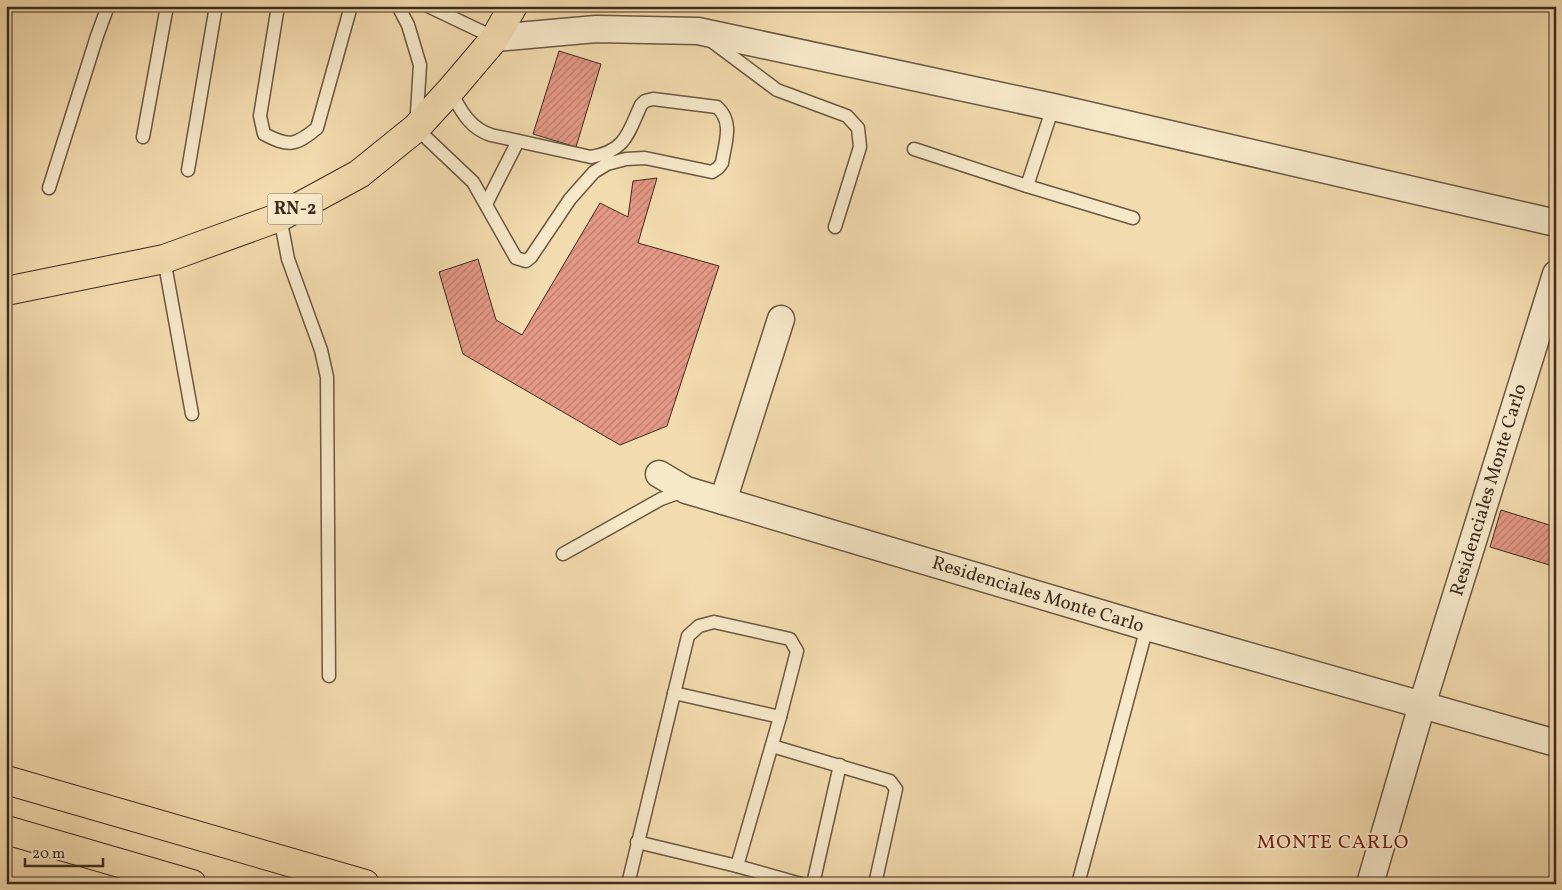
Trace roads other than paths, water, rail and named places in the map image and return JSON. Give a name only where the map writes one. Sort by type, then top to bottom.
[{"type":"main road","name":"RN-2","points":[[6,291],[164,259],[280,217],[359,174],[416,128],[495,38],[513,6]]},
{"type":"main road","points":[[6,780],[366,884]]},
{"type":"main road","points":[[6,830],[192,884]]},
{"type":"street","points":[[495,38],[596,29],[698,31],[1054,107],[1556,223]]},
{"type":"street","name":"Residenciales Monte Carlo","points":[[1370,884],[1422,705],[1556,274]]},
{"type":"street","points":[[722,501],[781,319]]},
{"type":"street","name":"Residenciales Monte Carlo","points":[[659,474],[686,490],[722,501],[1147,627],[1556,743]]},
{"type":"lane","points":[[50,188],[108,6]]},
{"type":"lane","points":[[143,137],[167,6]]},
{"type":"lane","points":[[188,170],[216,6]]},
{"type":"lane","points":[[278,6],[260,116],[264,134],[278,141],[291,144],[305,138],[317,128],[350,6]]},
{"type":"lane","points":[[398,6],[408,26],[420,65],[416,128],[473,182],[516,258],[526,261],[531,257],[570,199],[594,172],[607,164],[626,159],[645,158],[712,172],[722,163],[728,122],[724,113],[717,107],[653,99],[645,101],[641,105],[624,142],[614,150],[601,156],[591,157],[491,135],[477,130],[460,109],[450,90]]},
{"type":"lane","points":[[428,6],[495,38]]},
{"type":"lane","points":[[698,31],[777,90],[847,116],[858,128],[860,147],[835,227]]},
{"type":"lane","points":[[1027,186],[1054,107]]},
{"type":"lane","points":[[486,204],[518,141]]},
{"type":"lane","points":[[914,149],[1133,218]]},
{"type":"lane","points":[[280,217],[288,258],[322,350],[327,377],[329,676]]},
{"type":"lane","points":[[164,259],[192,414]]},
{"type":"lane","points":[[564,554],[645,507],[686,490]]},
{"type":"lane","points":[[628,884],[688,636],[699,626],[714,622],[790,639],[797,651],[738,866]]},
{"type":"lane","points":[[1078,884],[1147,627]]},
{"type":"lane","points":[[674,693],[780,717]]},
{"type":"lane","points":[[772,746],[890,780],[896,789],[875,884]]},
{"type":"lane","points":[[813,884],[840,765]]},
{"type":"lane","points":[[638,842],[738,866],[801,884]]},
{"type":"district","name":"MONTE CARLO","points":[[1333,843]]}]
